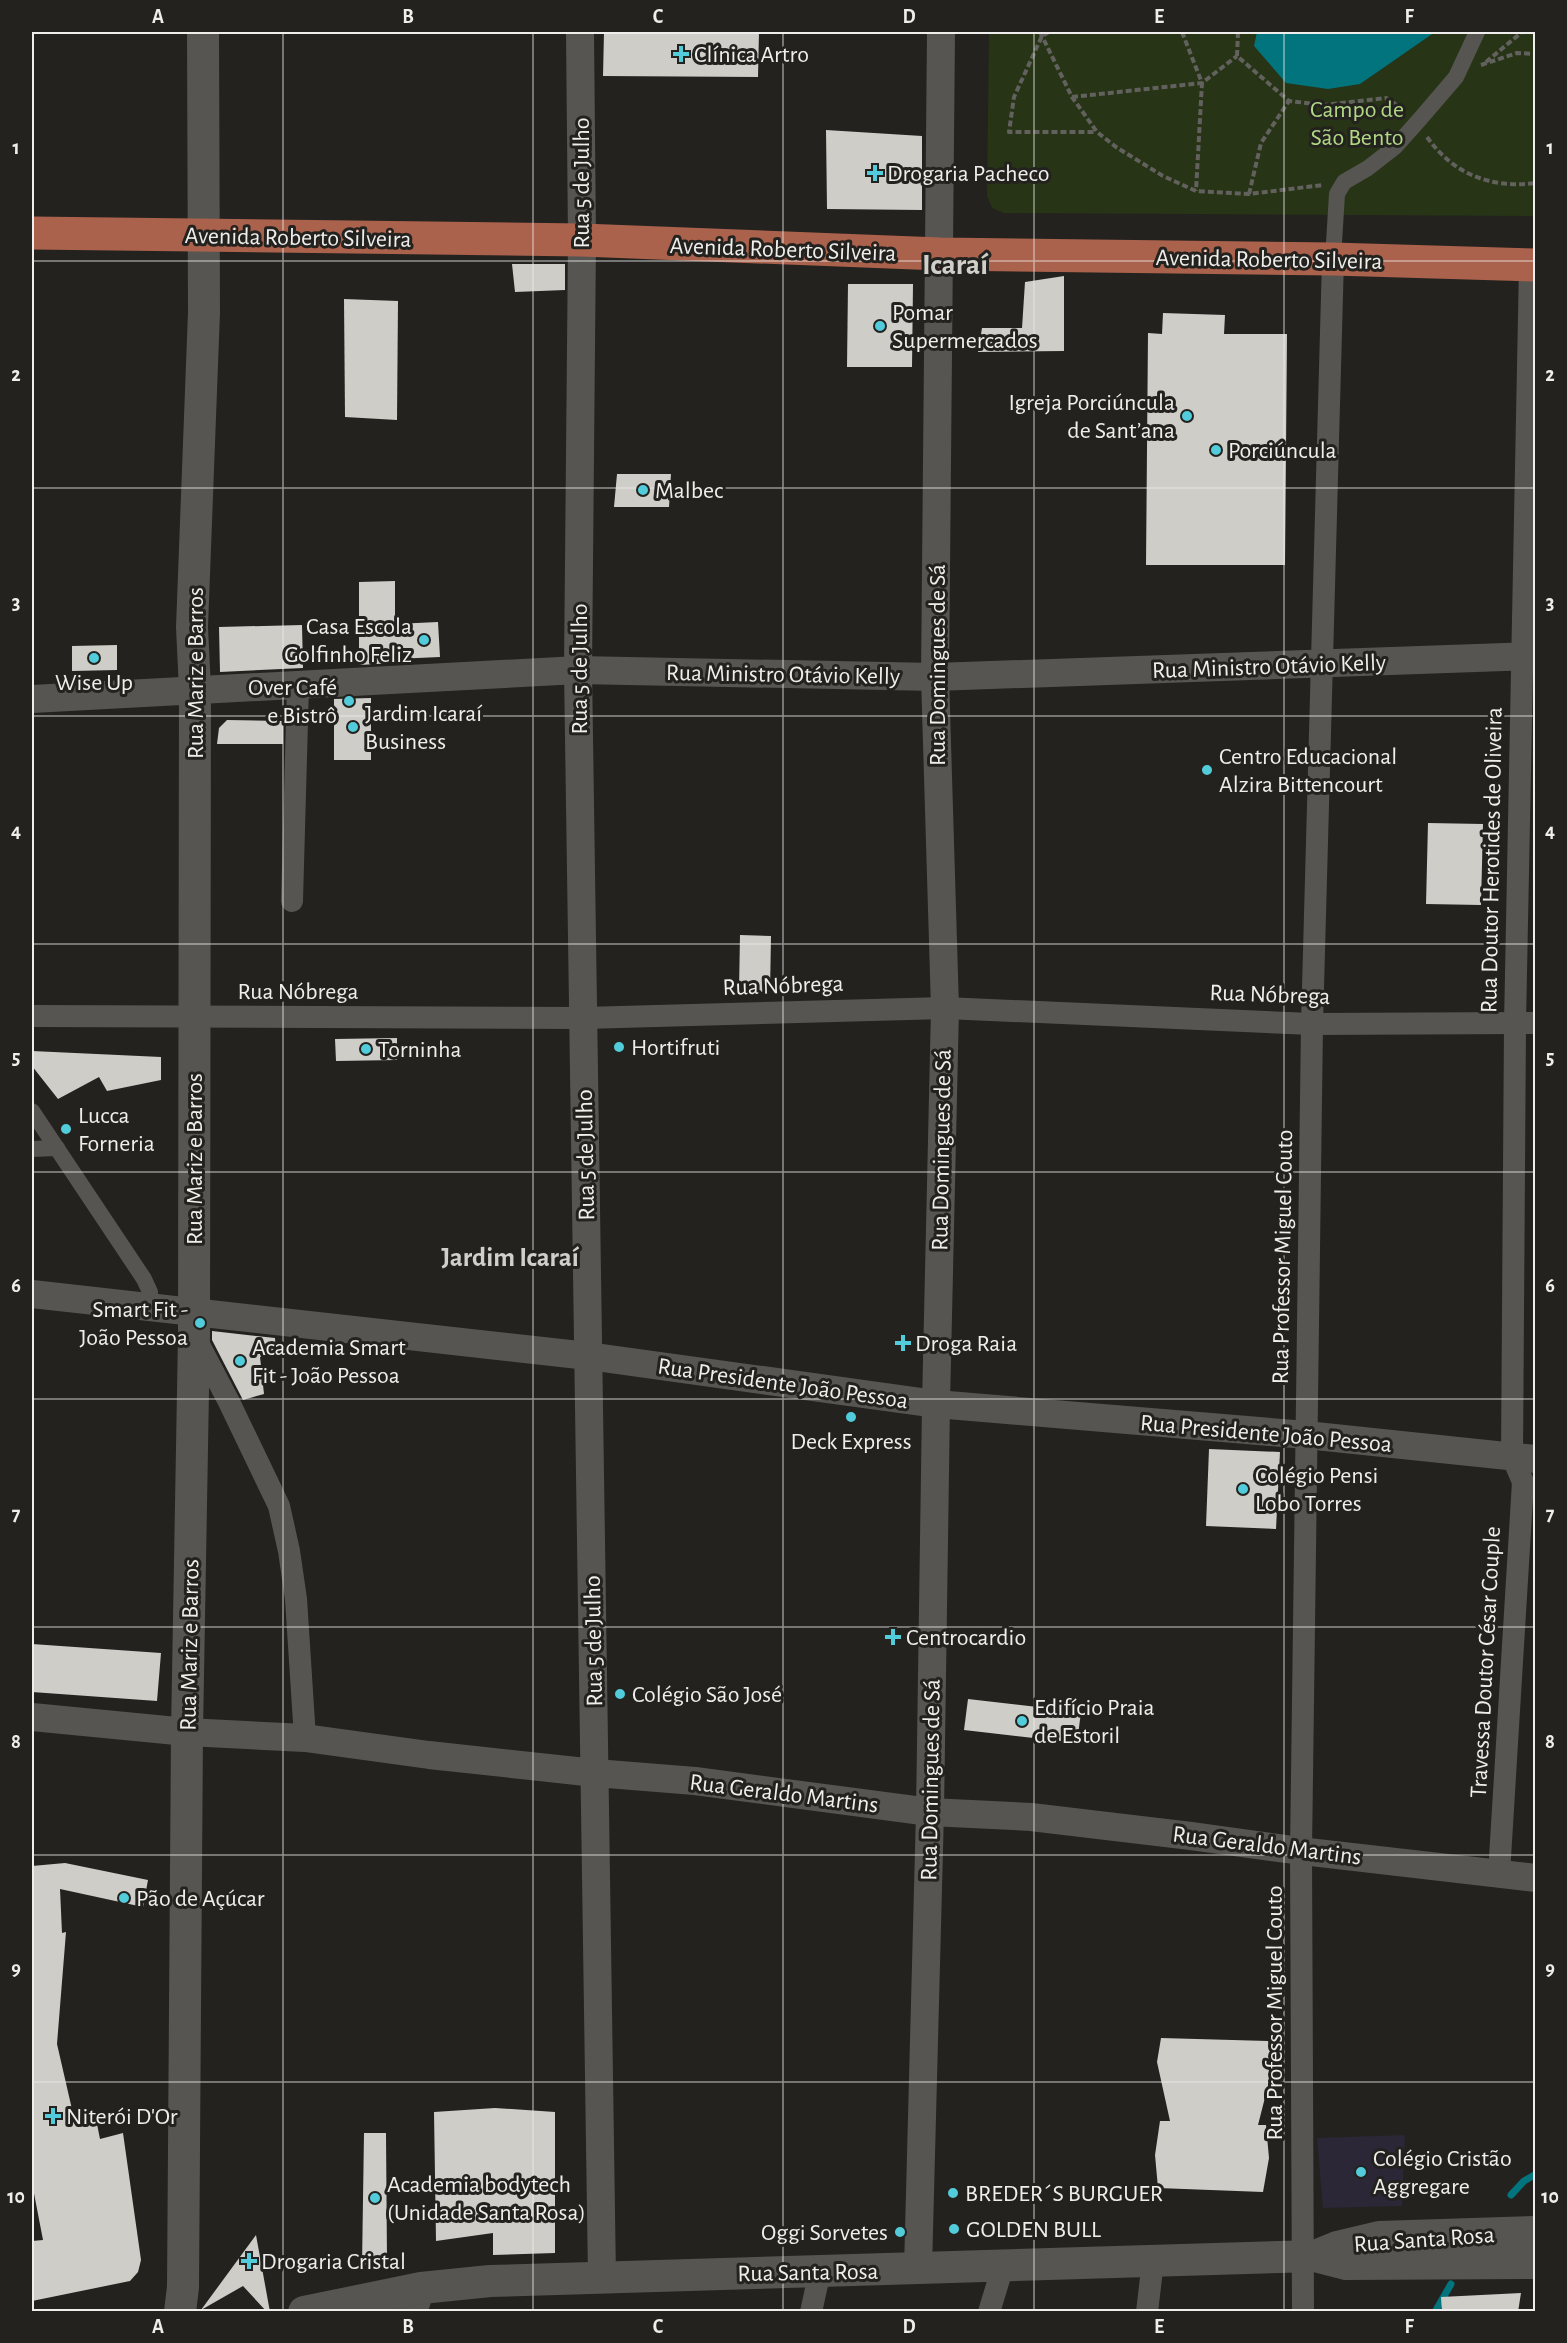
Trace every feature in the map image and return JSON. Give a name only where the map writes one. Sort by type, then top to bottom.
[{"type":"main road","name":"Rua Mariz e Barros","points":[[203,32],[204,312],[192,627],[195,690],[194,1323],[187,1732],[182,2299],[203,2312]]},
{"type":"main road","name":"Avenida Roberto Silveira","points":[[32,233],[203,237],[582,240],[940,254],[1333,259],[1533,265]]},
{"type":"main road","name":"Rua Santa Rosa","points":[[1309,2256],[1379,2237],[1536,2232]]},
{"type":"main road","name":"Rua Santa Rosa","points":[[304,2312],[417,2300],[490,2282],[1309,2256],[1346,2264],[1536,2263]]},
{"type":"street","name":"Rua 5 de Julho","points":[[580,32],[582,240],[578,670],[602,2278]]},
{"type":"street","name":"Rua Domingues de Sá","points":[[918,2269],[930,1812],[945,1008],[935,677],[941,32]]},
{"type":"street","points":[[1333,259],[1337,194],[1344,182],[1368,168],[1395,147],[1420,120],[1456,76],[1478,32]]},
{"type":"street","name":"Rua Professor Miguel Couto","points":[[1303,2312],[1309,2256],[1301,2210],[1301,1851],[1312,1024],[1333,259]]},
{"type":"street","name":"Rua Doutor Herotides de Oliveira","points":[[1524,1457],[1525,1024],[1533,265]]},
{"type":"street","name":"Rua Ministro Otávio Kelly","points":[[32,699],[578,670],[935,677],[1529,656]]},
{"type":"street","points":[[292,901],[298,685]]},
{"type":"street","name":"Rua Nóbrega","points":[[32,1016],[584,1018],[945,1008],[1312,1024],[1525,1024]]},
{"type":"street","points":[[32,1112],[147,1285],[151,1299],[149,1308]]},
{"type":"street","points":[[32,1149],[57,1148]]},
{"type":"street","name":"Rua Presidente João Pessoa","points":[[32,1294],[149,1308],[194,1323],[588,1356],[936,1404],[1306,1435],[1524,1457]]},
{"type":"street","points":[[194,1323],[279,1506],[296,1599],[304,1738]]},
{"type":"street","name":"Travessa Doutor César Couple","points":[[1499,1874],[1524,1457]]},
{"type":"street","name":"Rua Geraldo Martins","points":[[32,1717],[187,1732],[304,1738],[429,1755],[695,1781],[930,1812],[1031,1817],[1536,1878]]},
{"type":"street","points":[[1147,2312],[1153,2262]]},
{"type":"street","points":[[989,2312],[1003,2266]]},
{"type":"street","points":[[811,2312],[820,2271]]},
{"type":"path","points":[[1041,34],[1049,32]]},
{"type":"path","points":[[1182,32],[1203,83],[1196,191]]},
{"type":"path","points":[[1072,97],[1203,83],[1237,56],[1238,32]]},
{"type":"path","points":[[1484,64],[1522,32]]},
{"type":"path","points":[[1041,34],[1072,97],[1097,132],[1116,147],[1163,176],[1196,191],[1249,194],[1344,182]]},
{"type":"path","points":[[1041,34],[1014,97],[1009,132],[1097,132]]},
{"type":"path","points":[[1456,76],[1518,53],[1536,54]]},
{"type":"path","points":[[1237,56],[1289,101],[1324,105],[1386,98],[1420,120],[1422,129],[1431,142],[1449,161],[1464,172],[1479,179],[1505,184],[1536,183]]},
{"type":"path","points":[[1249,194],[1261,143],[1289,101]]},
{"type":"shaded area","name":"Colégio Cristão Aggregare","points":[[1405,2135],[1402,2206],[1323,2208],[1317,2138]]},
{"type":"green space","name":"Campo de São Bento","points":[[989,32],[1535,32],[1535,216],[1004,213],[992,208],[987,196]]},
{"type":"water","points":[[1257,32],[1435,32],[1360,84],[1328,89],[1286,83],[1254,46]]},
{"type":"building","name":"Clínica Artro","points":[[604,32],[759,32],[758,77],[603,76]]},
{"type":"building","name":"Drogaria Pacheco","points":[[826,130],[922,136],[922,210],[827,209]]},
{"type":"building","points":[[512,264],[565,264],[565,290],[515,292]]},
{"type":"building","points":[[1064,276],[1064,351],[978,352],[982,328],[1022,328],[1025,282]]},
{"type":"building","name":"Pomar Supermercados","points":[[848,284],[913,284],[912,367],[847,367]]},
{"type":"building","points":[[344,299],[398,301],[397,420],[345,417]]},
{"type":"building","name":"Igreja Porciúncula de Sant’ana","points":[[1163,313],[1225,315],[1224,334],[1287,334],[1285,565],[1146,565],[1148,333],[1162,334]]},
{"type":"building","name":"Malbec","points":[[617,474],[671,474],[669,507],[614,507]]},
{"type":"building","points":[[395,581],[395,624],[438,622],[440,657],[395,659],[395,663],[359,665],[359,582]]},
{"type":"building","points":[[302,625],[303,668],[220,672],[219,627]]},
{"type":"building","name":"Wise Up","points":[[117,645],[117,670],[72,671],[72,646]]},
{"type":"building","name":"Jardim Icaraí Business","points":[[371,698],[371,760],[334,760],[334,699]]},
{"type":"building","points":[[227,720],[283,721],[283,744],[217,744],[219,728]]},
{"type":"building","points":[[1428,823],[1483,824],[1481,905],[1426,904]]},
{"type":"building","points":[[740,935],[771,936],[770,992],[739,991]]},
{"type":"building","name":"Torninha","points":[[397,1038],[397,1060],[336,1061],[335,1039]]},
{"type":"building","points":[[32,1051],[161,1057],[161,1080],[107,1091],[99,1077],[58,1099],[32,1066]]},
{"type":"building","name":"Academia Smart Fit - João Pessoa","points":[[212,1331],[275,1338],[276,1356],[260,1357],[264,1394],[243,1400],[212,1340]]},
{"type":"building","name":"Colégio Pensi Lobo Torres","points":[[1209,1449],[1280,1452],[1276,1529],[1206,1526]]},
{"type":"building","points":[[32,1644],[161,1653],[157,1701],[32,1692]]},
{"type":"building","name":"Edifício Praia de Estoril","points":[[968,1699],[1081,1712],[1077,1743],[964,1730]]},
{"type":"building","name":"Niterói D'Or","points":[[65,1863],[148,1880],[143,1907],[60,1889],[62,1933],[66,1932],[57,2044],[74,2118],[95,2114],[100,2139],[123,2133],[141,2260],[138,2272],[130,2281],[32,2301],[32,2241],[43,2240],[32,2183],[32,1866]]},
{"type":"building","points":[[1161,2038],[1268,2041],[1273,2066],[1258,2125],[1266,2125],[1269,2158],[1263,2192],[1158,2188],[1155,2155],[1160,2121],[1170,2121],[1157,2062]]},
{"type":"building","points":[[495,2108],[555,2112],[555,2253],[493,2255],[493,2233],[436,2241],[434,2112]]},
{"type":"building","name":"Academia bodytech (Unidade Santa Rosa)","points":[[364,2133],[386,2133],[387,2262],[362,2265]]},
{"type":"building","name":"Drogaria Cristal","points":[[256,2235],[270,2312],[267,2312],[243,2286],[201,2310]]},
{"type":"building","points":[[1521,2293],[1518,2312],[1442,2312],[1441,2297]]},
{"type":"waterway","points":[[1511,2195],[1524,2181],[1536,2174]]},
{"type":"waterway","points":[[1435,2312],[1451,2284]]},
{"type":"place","name":"Clínica Artro","points":[[681,54]]},
{"type":"place","name":"Drogaria Pacheco","points":[[875,173]]},
{"type":"place","name":"Pomar Supermercados","points":[[880,326]]},
{"type":"place","name":"Igreja Porciúncula de Sant’ana","points":[[1187,416]]},
{"type":"place","name":"Porciúncula","points":[[1216,450]]},
{"type":"place","name":"Malbec","points":[[643,490]]},
{"type":"place","name":"Casa Escola Golfinho Feliz","points":[[424,640]]},
{"type":"place","name":"Wise Up","points":[[94,658]]},
{"type":"place","name":"Over Café e Bistrô","points":[[349,701]]},
{"type":"place","name":"Jardim Icaraí Business","points":[[353,727]]},
{"type":"place","name":"Centro Educacional Alzira Bittencourt","points":[[1207,770]]},
{"type":"place","name":"Hortifruti","points":[[619,1047]]},
{"type":"place","name":"Torninha","points":[[366,1049]]},
{"type":"place","name":"Lucca Forneria","points":[[66,1129]]},
{"type":"place","name":"Smart Fit - João Pessoa","points":[[200,1323]]},
{"type":"place","name":"Droga Raia","points":[[903,1343]]},
{"type":"place","name":"Academia Smart Fit - João Pessoa","points":[[240,1361]]},
{"type":"place","name":"Deck Express","points":[[851,1417]]},
{"type":"place","name":"Colégio Pensi Lobo Torres","points":[[1243,1489]]},
{"type":"place","name":"Centrocardio","points":[[893,1637]]},
{"type":"place","name":"Colégio São José","points":[[620,1694]]},
{"type":"place","name":"Edifício Praia de Estoril","points":[[1022,1721]]},
{"type":"place","name":"Pão de Açúcar","points":[[124,1898]]},
{"type":"place","name":"Niterói D'Or","points":[[53,2116]]},
{"type":"place","name":"Colégio Cristão Aggregare","points":[[1361,2172]]},
{"type":"place","name":"BREDER´S BURGUER","points":[[953,2193]]},
{"type":"place","name":"Academia bodytech (Unidade Santa Rosa)","points":[[375,2198]]},
{"type":"place","name":"GOLDEN BULL","points":[[954,2229]]},
{"type":"place","name":"Oggi Sorvetes","points":[[900,2232]]},
{"type":"place","name":"Drogaria Cristal","points":[[249,2261]]},
{"type":"district","name":"Icaraí","points":[[955,264]]},
{"type":"district","name":"Jardim Icaraí","points":[[510,1257]]}]
